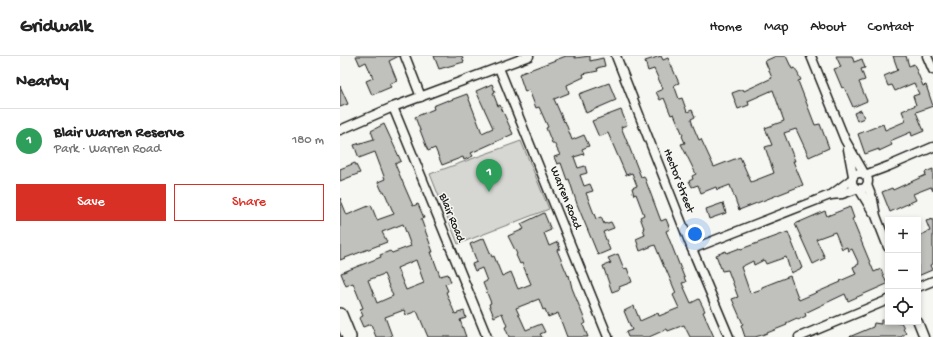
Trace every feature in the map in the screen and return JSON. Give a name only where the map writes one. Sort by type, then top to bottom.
[{"type":"main road","points":[[340,315],[349,337]]},
{"type":"street","points":[[405,56],[421,97]]},
{"type":"street","name":"Hector Street","points":[[616,56],[692,249],[729,337]]},
{"type":"street","points":[[811,56],[845,140],[864,174],[868,178],[868,184],[876,216],[885,240]]},
{"type":"street","points":[[927,56],[933,70]]},
{"type":"street","points":[[340,130],[393,107],[525,57]]},
{"type":"street","name":"Warren Road","points":[[499,68],[608,337]]},
{"type":"street","name":"Blair Road","points":[[393,107],[487,337]]},
{"type":"street","points":[[845,140],[852,184],[876,216]]},
{"type":"street","points":[[830,195],[858,173],[864,174],[889,166],[933,148]]},
{"type":"street","points":[[692,249],[830,195],[842,194],[864,188],[889,166]]},
{"type":"street","points":[[921,287],[933,281]]},
{"type":"street","points":[[799,337],[885,301]]},
{"type":"street","points":[[919,325],[924,337]]},
{"type":"shaded area","points":[[521,141],[549,209],[458,244],[430,174]]},
{"type":"building","points":[[356,56],[399,56],[389,61],[397,81],[389,84],[391,87],[372,95],[366,81],[373,78],[366,62],[360,65]]},
{"type":"building","points":[[434,56],[462,56],[464,62],[439,69]]},
{"type":"building","points":[[566,56],[575,56],[575,58],[590,56],[590,61],[603,58],[605,66],[597,68],[598,71],[583,74],[584,77],[567,85],[569,93],[554,99],[564,122],[565,121],[572,140],[584,135],[589,146],[582,149],[584,154],[574,157],[578,168],[585,166],[587,173],[580,175],[584,186],[590,184],[593,191],[586,193],[596,219],[601,217],[604,224],[611,222],[614,228],[603,232],[610,250],[598,255],[577,204],[569,179],[567,180],[561,163],[557,164],[554,157],[560,155],[554,143],[552,143],[546,128],[548,127],[539,107],[536,108],[529,90],[525,92],[519,74]]},
{"type":"building","points":[[661,56],[663,60],[668,58],[679,83],[674,85],[679,99],[682,98],[687,112],[692,110],[695,117],[691,119],[693,126],[714,167],[740,157],[751,182],[774,173],[765,147],[772,145],[765,128],[784,121],[773,90],[748,101],[749,105],[738,109],[732,93],[743,89],[744,91],[772,78],[765,61],[776,56],[786,56],[792,69],[795,68],[801,80],[798,81],[815,125],[820,124],[829,148],[809,157],[796,129],[784,133],[803,185],[739,210],[730,185],[717,190],[716,187],[701,193],[698,185],[692,187],[689,181],[693,179],[692,176],[696,174],[681,144],[685,143],[682,136],[683,135],[674,114],[671,115],[664,98],[660,100],[656,92],[663,89],[654,69],[648,71],[645,61]]},
{"type":"building","points":[[836,56],[852,56],[854,62],[862,59],[865,68],[861,69],[865,80],[859,82],[867,101],[853,107],[844,87],[842,88],[834,69],[841,67]]},
{"type":"building","points":[[893,56],[906,56],[909,66],[914,64],[923,86],[926,85],[933,106],[916,112],[924,131],[912,136],[911,132],[890,141],[892,145],[879,151],[879,149],[865,154],[858,134],[883,124],[885,130],[906,121],[902,111],[916,105],[913,96],[919,94],[914,83],[895,91],[892,85],[888,86],[884,76],[898,70]]},
{"type":"building","points":[[609,83],[616,100],[586,113],[579,94]]},
{"type":"building","points":[[492,84],[495,92],[493,93],[498,106],[500,105],[513,134],[471,153],[473,156],[464,160],[463,157],[442,165],[435,148],[428,151],[415,117],[434,109],[433,106],[467,94],[482,133],[493,128],[476,91]]},
{"type":"building","points":[[340,86],[348,104],[340,107]]},
{"type":"building","points":[[621,110],[627,125],[621,127],[641,177],[644,176],[661,221],[666,219],[670,229],[666,231],[686,282],[682,283],[691,303],[699,299],[714,337],[690,337],[684,325],[668,331],[667,329],[649,337],[628,337],[626,332],[632,330],[624,311],[634,306],[640,321],[658,313],[659,316],[679,308],[673,295],[676,293],[655,245],[640,251],[636,239],[645,235],[640,217],[644,215],[636,194],[634,195],[632,188],[637,186],[632,173],[626,175],[608,133],[599,137],[592,121]]},
{"type":"building","points":[[861,110],[864,118],[857,121],[854,113]]},
{"type":"building","points":[[384,124],[401,161],[395,164],[403,183],[413,206],[418,204],[424,218],[421,219],[440,276],[448,274],[451,282],[445,284],[448,291],[446,292],[455,314],[464,311],[466,318],[460,320],[466,337],[428,337],[417,311],[406,315],[404,310],[385,317],[392,336],[376,337],[371,324],[363,327],[359,318],[363,316],[360,309],[363,308],[353,283],[346,286],[341,273],[381,257],[380,255],[390,251],[392,253],[411,246],[403,224],[382,232],[387,242],[340,260],[340,198],[347,215],[371,205],[377,220],[394,214],[384,191],[382,191],[378,182],[385,179],[375,152],[359,158],[354,145],[374,139],[371,131]],"holes":[[[416,260],[424,283],[406,290],[397,268]],[[384,274],[393,296],[377,303],[368,280]]]},
{"type":"building","points":[[355,163],[360,173],[340,181],[340,169]]},
{"type":"building","points":[[933,169],[933,191],[931,187],[913,194],[916,200],[890,212],[882,192],[892,188],[893,190],[926,175],[925,172]]},
{"type":"building","points":[[723,203],[726,213],[709,219],[706,209]]},
{"type":"building","points":[[850,207],[854,218],[852,219],[874,272],[881,269],[885,279],[885,285],[848,301],[845,294],[805,313],[806,316],[798,320],[797,318],[786,323],[787,325],[755,337],[745,337],[741,325],[743,324],[732,299],[738,297],[728,270],[722,271],[716,255],[726,251],[727,253],[740,248],[741,249],[788,232],[802,268],[791,273],[786,257],[766,264],[764,260],[754,265],[753,261],[741,267],[750,293],[790,276],[799,300],[856,274],[853,267],[859,264],[852,249],[848,251],[847,247],[842,249],[835,232],[816,239],[825,258],[813,264],[795,224],[825,211],[827,216]]},
{"type":"building","points":[[544,213],[551,230],[544,233],[549,246],[558,242],[560,249],[557,250],[568,276],[569,275],[572,288],[586,323],[583,325],[588,337],[567,337],[558,313],[548,317],[545,309],[543,310],[539,299],[516,308],[526,330],[541,324],[545,332],[540,334],[542,337],[509,337],[502,313],[494,317],[489,304],[491,303],[483,283],[487,281],[482,268],[475,271],[472,264],[477,262],[470,244],[484,238],[492,257],[494,256],[502,276],[511,272],[518,289],[531,284],[522,263],[520,264],[508,236],[524,229],[521,224]]},
{"type":"building","points":[[933,219],[933,264],[930,265],[932,270],[921,275],[921,235],[930,231],[926,221]]},
{"type":"building","points":[[618,254],[624,269],[627,268],[632,282],[619,287],[620,289],[612,292],[603,266],[611,263],[608,258]]},
{"type":"building","points":[[881,320],[885,321],[885,325],[902,325],[906,333],[901,337],[849,337],[873,327],[874,323],[881,324]]},
{"type":"place","name":"Blair Warren Reserve","points":[[489,192]]}]
